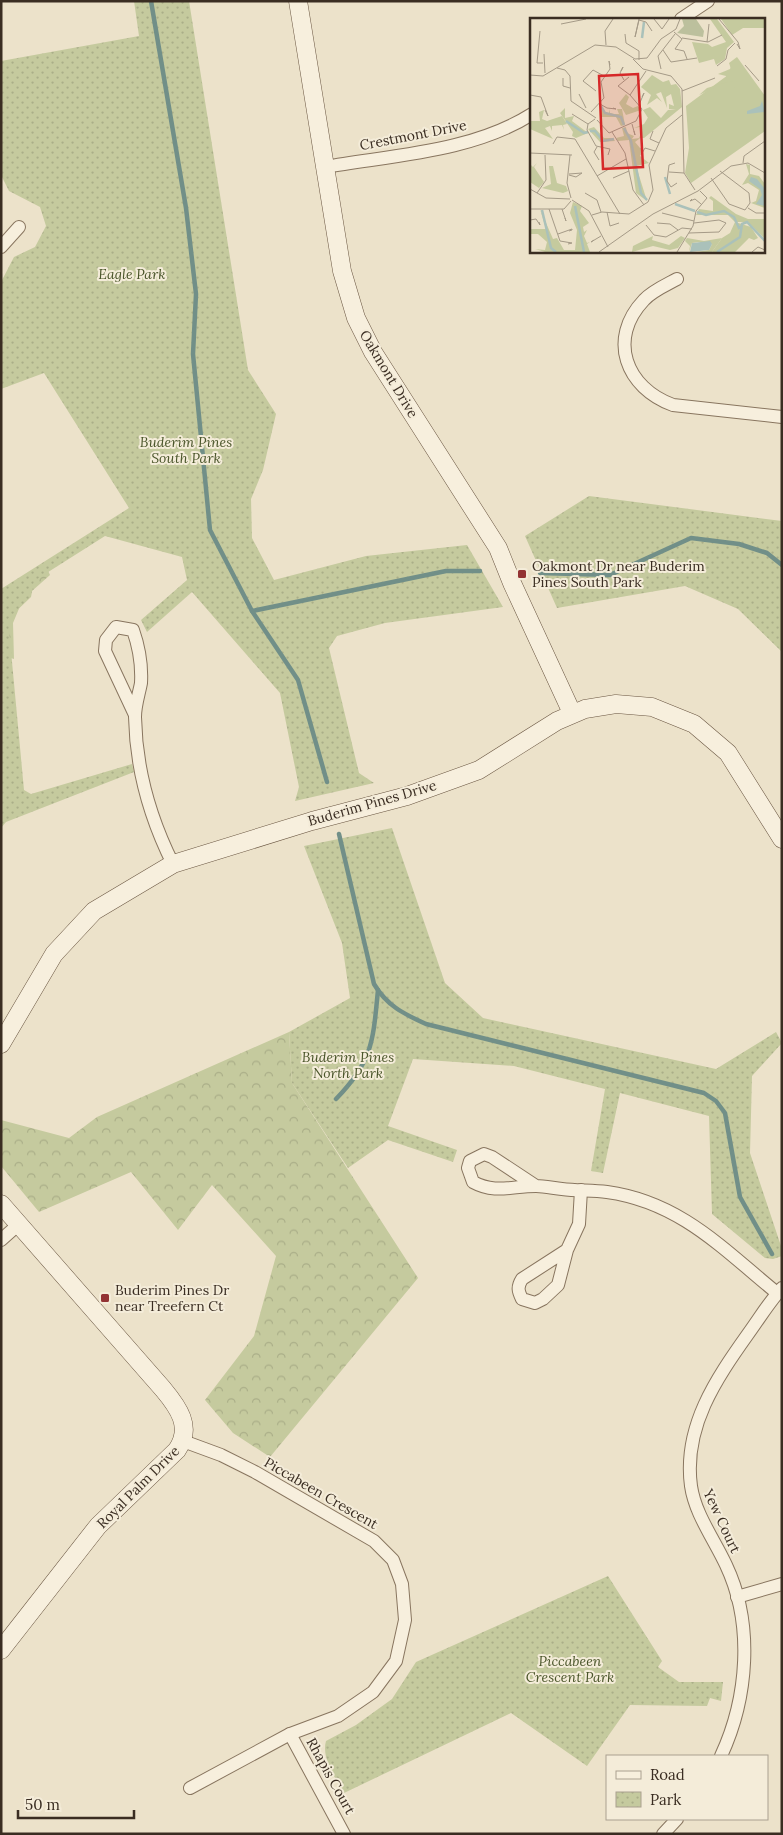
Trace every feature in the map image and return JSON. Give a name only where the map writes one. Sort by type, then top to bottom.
[{"type":"street","name":"Oakmont Drive","points":[[298,1],[342,271],[356,318],[374,352],[498,548],[512,583],[572,713]]},
{"type":"street","points":[[682,18],[708,1]]},
{"type":"street","name":"Crestmont Drive","points":[[325,167],[453,145],[500,129],[530,115]]},
{"type":"street","points":[[1,247],[19,227]]},
{"type":"street","points":[[677,279],[644,299],[629,323],[624,346],[626,358],[638,383],[660,400],[673,405],[782,417]]},
{"type":"street","points":[[135,715],[105,651],[106,640],[116,627],[133,630],[140,647],[141,681],[135,715],[140,764],[150,808],[159,835],[173,864]]},
{"type":"street","name":"Buderim Pines Drive","points":[[1,1044],[54,954],[94,911],[173,864],[312,821],[407,796],[478,770],[572,713],[601,706],[636,705],[668,712],[694,724],[728,752],[741,769],[782,839]]},
{"type":"street","points":[[536,1186],[501,1162],[484,1154],[470,1161],[468,1168],[473,1182],[484,1188],[499,1190],[536,1186],[623,1195],[674,1212],[779,1290]]},
{"type":"street","points":[[567,1250],[579,1224],[581,1190]]},
{"type":"street","points":[[1,1204],[19,1224],[1,1240]]},
{"type":"street","name":"Royal Palm Drive","points":[[1,1650],[98,1526],[166,1462],[184,1441],[184,1421],[176,1404],[19,1224]]},
{"type":"street","name":"Yew Court","points":[[721,1755],[736,1716],[742,1688],[744,1646],[737,1597],[727,1566],[700,1513],[691,1488],[689,1471],[692,1441],[707,1397],[779,1290]]},
{"type":"street","name":"Piccabeen Crescent","points":[[184,1441],[221,1455],[255,1472],[374,1541],[393,1560],[402,1584],[404,1620],[396,1661],[373,1692],[338,1716],[290,1734],[190,1788]]},
{"type":"street","points":[[737,1597],[782,1584]]},
{"type":"street","name":"Rhapis Court","points":[[290,1734],[344,1834]]},
{"type":"street","points":[[665,1833],[676,1820]]},
{"type":"green space","points":[[134,1],[189,1],[248,370],[276,414],[263,470],[251,499],[252,538],[274,580],[366,556],[467,545],[503,607],[385,623],[337,636],[329,648],[359,773],[374,783],[295,801],[299,787],[280,693],[192,592],[147,632],[141,620],[187,580],[182,557],[105,536],[34,581],[31,597],[8,619],[24,790],[31,794],[132,764],[134,772],[6,822],[1,828],[1,589],[129,508],[44,373],[1,389],[1,282],[14,257],[35,247],[46,226],[40,207],[9,191],[1,175],[1,61],[139,36]]},
{"type":"green space","points":[[589,496],[782,521],[782,652],[738,609],[685,586],[557,608],[525,536]]},
{"type":"green space","points":[[46,566],[50,575],[23,599],[13,623],[14,659],[1,655],[1,597]]},
{"type":"green space","name":"Buderim Pines North Park","points":[[392,828],[445,983],[483,1018],[716,1069],[776,1032],[782,1043],[752,1076],[750,1153],[782,1249],[782,1256],[773,1259],[765,1258],[712,1214],[709,1116],[620,1093],[603,1173],[591,1171],[605,1089],[514,1066],[413,1059],[388,1126],[457,1150],[453,1162],[388,1140],[348,1168],[292,1083],[289,1032],[350,998],[342,943],[304,846]]},
{"type":"green space","points":[[289,1032],[292,1083],[418,1278],[270,1457],[233,1433],[205,1400],[254,1336],[276,1256],[212,1185],[178,1230],[131,1172],[39,1212],[1,1166],[1,1120],[69,1138],[97,1117]]},
{"type":"green space","name":"Piccabeen Crescent Park","points":[[608,1576],[662,1661],[658,1667],[679,1682],[723,1682],[721,1701],[710,1698],[707,1706],[630,1705],[587,1766],[511,1713],[344,1793],[327,1761],[326,1741],[356,1725],[392,1699],[416,1662]]},
{"type":"waterway","points":[[151,1],[186,208],[196,294],[193,354],[210,530],[252,611],[298,680],[327,782]]},
{"type":"waterway","points":[[540,573],[610,575],[691,538],[739,544],[767,553],[782,565]]},
{"type":"waterway","points":[[252,611],[446,571],[480,571]]},
{"type":"waterway","points":[[339,834],[374,984],[390,1004],[403,1013],[426,1024],[704,1093],[716,1101],[725,1113],[740,1197],[772,1254]]},
{"type":"waterway","points":[[336,1099],[357,1073],[369,1049],[375,1023],[378,990]]},
{"type":"place","name":"Oakmont Dr near Buderim Pines South Park","points":[[522,574]]},
{"type":"place","name":"Buderim Pines Dr near Treefern Ct","points":[[105,1298]]},
{"type":"park label","name":"Eagle Park","points":[[132,274]]},
{"type":"park label","name":"Buderim Pines South Park","points":[[186,450]]}]
